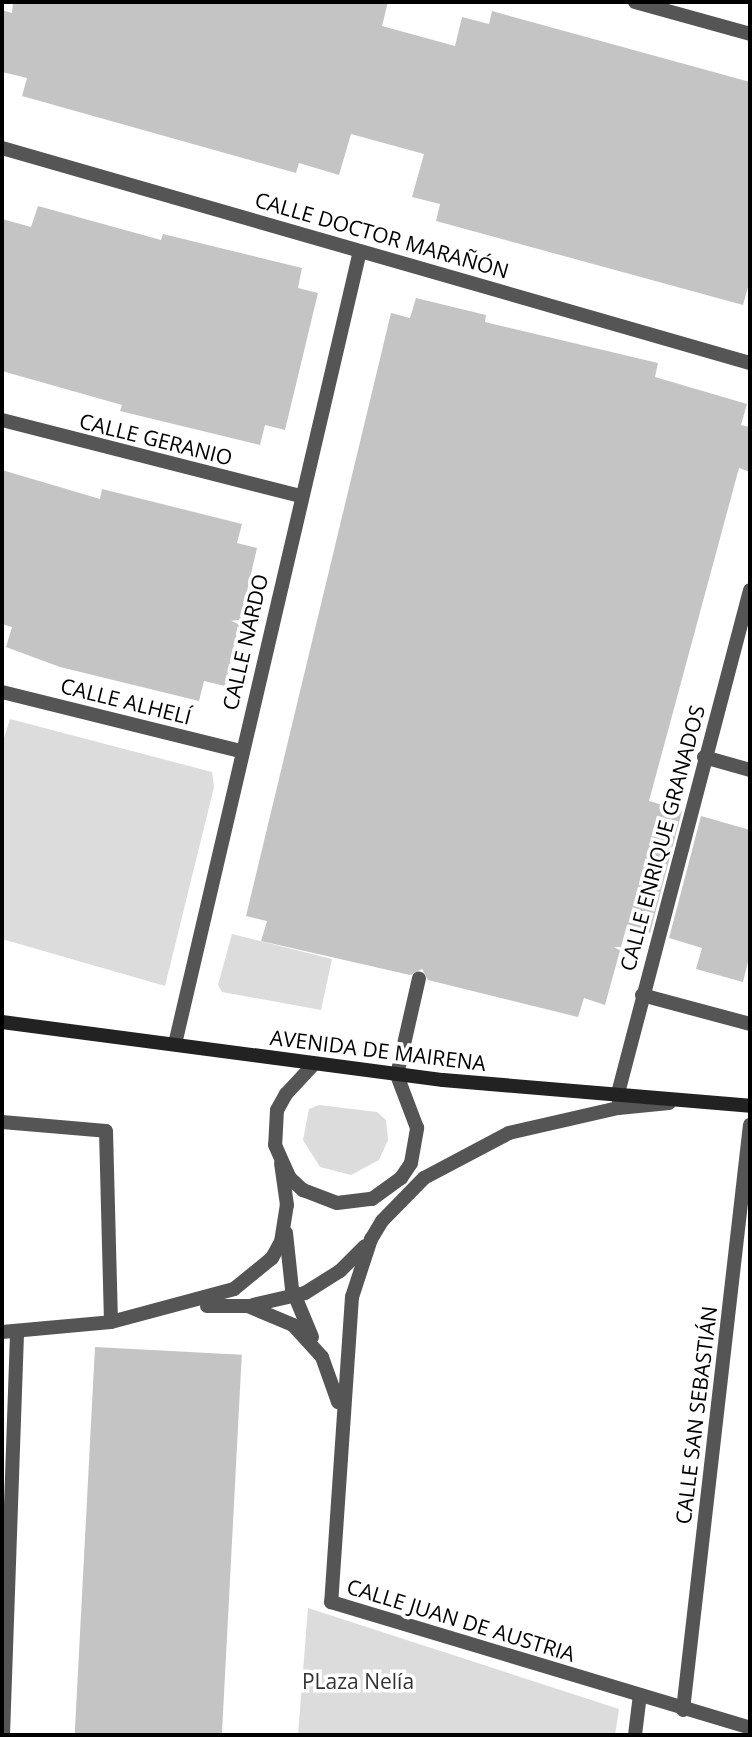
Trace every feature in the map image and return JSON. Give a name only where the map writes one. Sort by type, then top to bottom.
[{"type":"street","points":[[635,2],[750,34]]},
{"type":"street","name":"CALLE DOCTOR MARAÑÓN","points":[[2,148],[750,363]]},
{"type":"street","name":"CALLE NARDO","points":[[175,1044],[241,751],[360,251]]},
{"type":"street","name":"CALLE GERANIO","points":[[2,420],[301,496]]},
{"type":"street","name":"CALLE ENRIQUE GRANADOS","points":[[617,1097],[704,757],[750,590]]},
{"type":"street","name":"CALLE ALHELÍ","points":[[2,692],[241,751]]},
{"type":"street","points":[[704,757],[750,770]]},
{"type":"street","points":[[172,1309],[248,1306],[295,1296],[340,1271],[371,1239],[383,1221],[411,1163],[417,1128],[397,1075],[419,978]]},
{"type":"street","points":[[642,995],[750,1024]]},
{"type":"street","name":"AVENIDA DE MAIRENA","points":[[2,1022],[397,1075],[617,1097],[750,1106]]},
{"type":"street","points":[[314,1063],[277,1110],[275,1145],[281,1163],[295,1296],[336,1387],[341,1424]]},
{"type":"street","points":[[383,1221],[424,1178],[509,1133],[618,1108],[681,1102]]},
{"type":"street","points":[[2,1122],[106,1131],[111,1322]]},
{"type":"street","name":"CALLE SAN SEBASTIÁN","points":[[683,1710],[750,1125]]},
{"type":"street","points":[[281,1163],[303,1190],[328,1201],[355,1203],[388,1190],[411,1163]]},
{"type":"street","points":[[3,1735],[9,1333],[111,1322],[212,1299],[252,1278],[272,1258],[286,1224]]},
{"type":"street","points":[[341,1424],[352,1297],[371,1239]]},
{"type":"street","points":[[248,1306],[293,1325],[322,1357]]},
{"type":"street","name":"CALLE JUAN DE AUSTRIA","points":[[341,1424],[331,1602],[640,1698],[750,1728]]},
{"type":"street","points":[[635,1735],[640,1698]]},
{"type":"green space","points":[[10,719],[212,772],[214,787],[165,986],[2,939],[2,744]]},
{"type":"green space","points":[[232,934],[332,959],[321,1010],[222,992],[218,985]]},
{"type":"green space","points":[[319,1105],[377,1112],[386,1120],[388,1140],[379,1160],[351,1175],[320,1167],[303,1140],[309,1109]]},
{"type":"green space","name":"PLaza Nelía","points":[[308,1608],[619,1709],[615,1735],[298,1735]]},
{"type":"building","points":[[13,2],[388,2],[382,26],[455,46],[462,17],[489,24],[492,11],[750,82],[750,280],[743,305],[436,221],[440,204],[412,197],[424,154],[351,134],[339,175],[299,163],[296,173],[22,96],[27,78],[2,72],[2,10],[12,13]]},
{"type":"building","points":[[38,206],[161,240],[163,234],[302,268],[298,288],[318,293],[285,430],[265,425],[260,445],[120,411],[122,405],[2,371],[2,219],[31,227]]},
{"type":"building","points":[[416,298],[486,315],[485,322],[658,363],[655,377],[747,404],[741,425],[750,427],[750,472],[739,468],[649,801],[682,811],[650,933],[627,925],[605,1005],[584,998],[578,1017],[428,980],[422,969],[410,975],[261,941],[267,921],[246,916],[391,313],[410,318]]},
{"type":"building","points":[[2,470],[100,499],[102,489],[242,524],[237,543],[257,548],[225,686],[204,681],[199,701],[60,667],[6,647],[12,627],[2,624]]},
{"type":"building","points":[[701,816],[750,830],[750,954],[743,982],[696,969],[702,948],[669,938]]},
{"type":"building","points":[[95,1347],[242,1355],[222,1735],[75,1735]]}]
